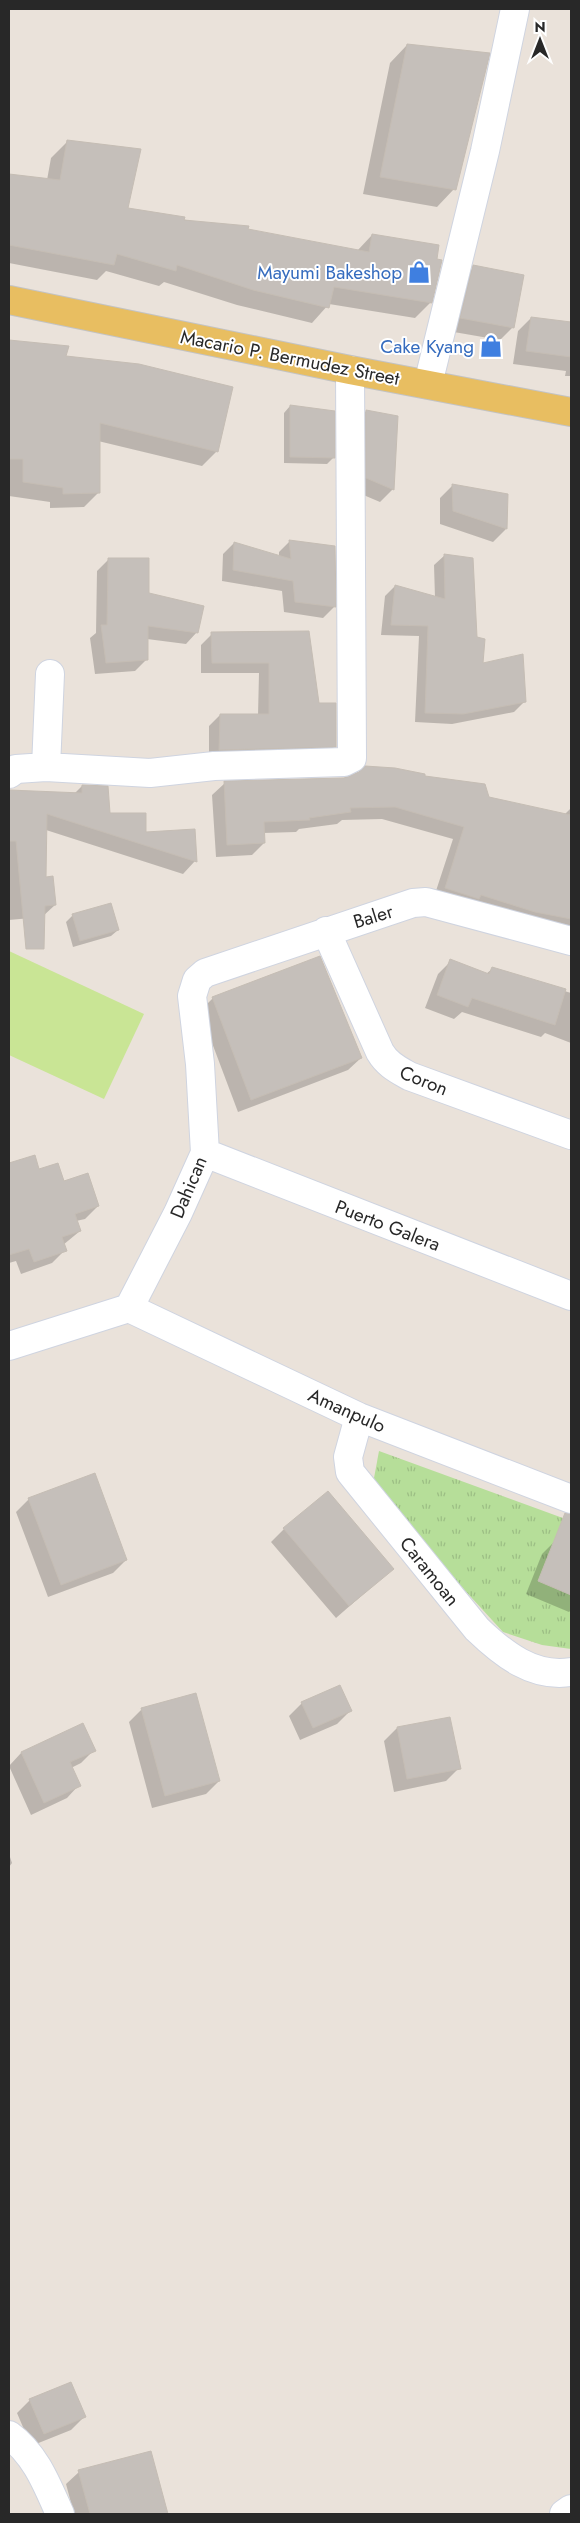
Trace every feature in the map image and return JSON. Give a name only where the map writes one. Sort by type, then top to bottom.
[{"type":"main road","name":"Macario P. Bermudez Street","points":[[9,300],[350,370],[571,412]]},
{"type":"street","points":[[428,384],[485,151],[515,9]]},
{"type":"street","points":[[9,774],[16,769],[46,767],[150,773],[214,766],[344,762],[352,758],[350,370]]},
{"type":"street","points":[[46,767],[50,674]]},
{"type":"street","name":"Baler","points":[[192,996],[197,980],[205,973],[326,930],[413,903],[426,902],[571,942]]},
{"type":"street","name":"Coron","points":[[326,930],[380,1052],[384,1060],[392,1067],[409,1076],[571,1134]]},
{"type":"street","name":"Dahican","points":[[129,1308],[178,1214],[205,1154],[200,1064],[192,996]]},
{"type":"street","name":"Puerto Galera","points":[[205,1154],[571,1296]]},
{"type":"street","points":[[9,1346],[129,1308]]},
{"type":"street","name":"Amanpulo","points":[[129,1308],[359,1417],[571,1499]]},
{"type":"street","name":"Caramoan","points":[[359,1417],[348,1457],[350,1472],[477,1629],[500,1652],[522,1665],[557,1674],[571,1672]]},
{"type":"street","points":[[9,2435],[23,2446],[43,2474],[60,2514]]},
{"type":"street","points":[[564,2514],[571,2508]]},
{"type":"green space","points":[[9,951],[144,1014],[104,1099],[9,1055]]},
{"type":"green space","points":[[379,1451],[571,1521],[571,1649],[542,1645],[503,1632],[372,1489]]},
{"type":"building","points":[[407,44],[490,53],[456,190],[380,177]]},
{"type":"building","points":[[67,140],[141,149],[128,208],[185,217],[184,220],[249,226],[248,229],[369,252],[372,234],[439,245],[437,259],[442,260],[432,303],[334,287],[329,308],[253,290],[177,265],[176,271],[117,254],[114,265],[9,245],[9,174],[60,180]]},
{"type":"building","points":[[473,265],[524,275],[514,328],[460,318]]},
{"type":"building","points":[[531,317],[571,322],[571,357],[526,351]]},
{"type":"building","points":[[9,340],[69,346],[66,356],[139,364],[233,387],[218,452],[100,423],[100,493],[63,494],[63,488],[23,482],[23,459],[9,459]]},
{"type":"building","points":[[290,405],[335,411],[335,458],[290,457]]},
{"type":"building","points":[[366,410],[398,416],[394,490],[366,478]]},
{"type":"building","points":[[452,484],[508,494],[507,529],[453,511]]},
{"type":"building","points":[[289,540],[335,546],[336,607],[295,602],[293,581],[233,570],[234,542],[291,559]]},
{"type":"building","points":[[444,554],[473,558],[477,637],[485,639],[483,663],[523,654],[526,702],[463,714],[425,713],[428,626],[391,625],[395,585],[445,599]]},
{"type":"building","points":[[108,558],[149,558],[149,593],[204,606],[198,633],[148,626],[148,660],[106,663],[101,625],[107,625]]},
{"type":"building","points":[[309,631],[319,703],[336,703],[336,747],[219,750],[220,714],[269,714],[269,663],[212,663],[211,632]]},
{"type":"building","points":[[365,766],[395,768],[425,774],[425,776],[485,784],[489,797],[571,815],[571,919],[535,912],[481,895],[479,899],[445,888],[464,827],[395,807],[350,808],[351,812],[309,818],[310,820],[264,822],[265,843],[227,845],[224,781],[344,778],[359,772]]},
{"type":"building","points":[[82,785],[108,786],[110,813],[146,813],[146,832],[195,829],[197,862],[47,814],[46,877],[53,876],[56,905],[45,906],[44,949],[26,949],[16,841],[9,841],[9,790],[82,793]]},
{"type":"building","points":[[111,903],[119,930],[80,941],[72,914]]},
{"type":"building","points":[[320,956],[362,1058],[251,1100],[212,997]]},
{"type":"building","points":[[450,959],[489,974],[492,967],[566,989],[555,1025],[472,998],[468,1007],[437,995]]},
{"type":"building","points":[[35,1155],[39,1169],[58,1163],[64,1181],[88,1173],[99,1206],[75,1214],[81,1231],[62,1237],[67,1251],[34,1262],[29,1249],[9,1255],[9,1163]]},
{"type":"building","points":[[95,1473],[127,1560],[61,1585],[28,1498]]},
{"type":"building","points":[[328,1491],[394,1569],[349,1606],[283,1528]]},
{"type":"building","points":[[565,1513],[571,1514],[571,1595],[538,1581]]},
{"type":"building","points":[[340,1685],[352,1711],[313,1728],[301,1702]]},
{"type":"building","points":[[196,1693],[220,1781],[165,1796],[141,1708]]},
{"type":"building","points":[[450,1717],[461,1769],[407,1779],[397,1727]]},
{"type":"building","points":[[83,1723],[96,1751],[70,1762],[81,1786],[44,1803],[21,1752]]},
{"type":"building","points":[[71,2382],[86,2417],[44,2434],[29,2399]]},
{"type":"building","points":[[151,2451],[168,2514],[90,2514],[78,2470]]},
{"type":"place","name":"Mayumi Bakeshop","points":[[419,272]]},
{"type":"place","name":"Cake Kyang","points":[[491,346]]}]
